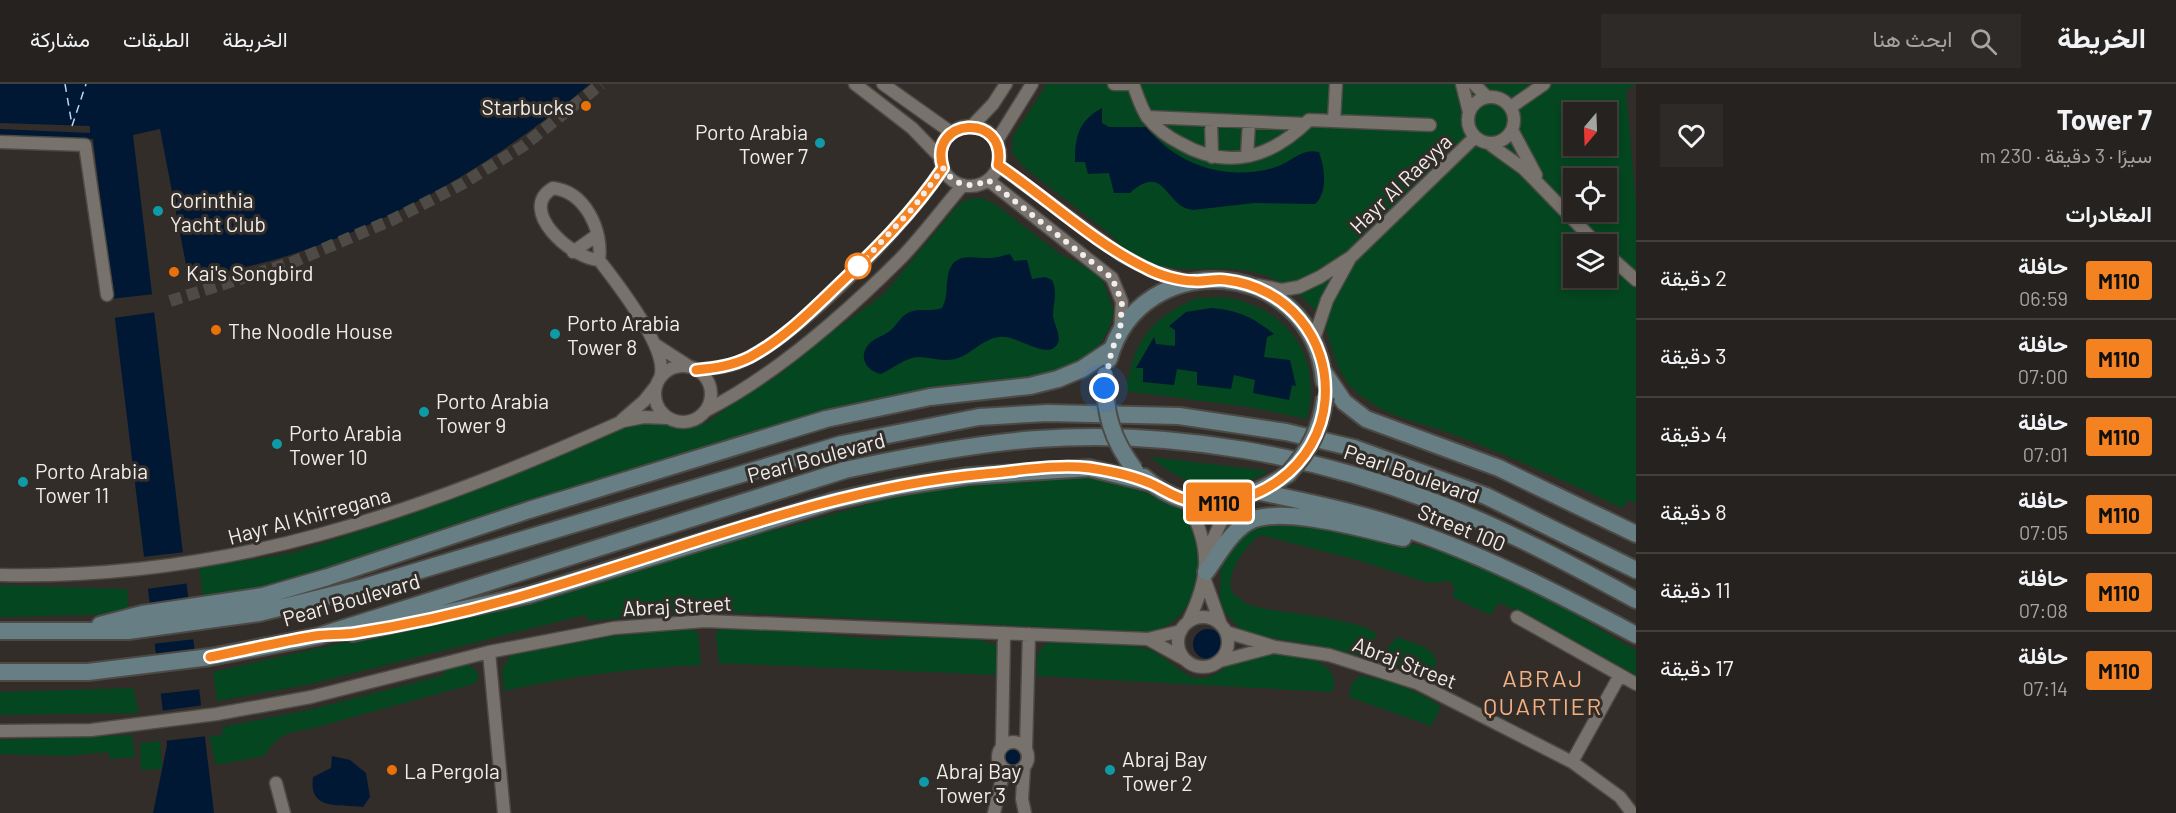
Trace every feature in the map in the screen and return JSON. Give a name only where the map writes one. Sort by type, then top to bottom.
[{"type":"main road","points":[[1222,279],[1252,285],[1288,304],[1314,339],[1323,370],[1325,396],[1322,418],[1315,439],[1303,458],[1288,474],[1260,492],[1234,501],[1208,503],[1187,501],[1151,483],[1135,470],[1119,449],[1109,426],[1104,401],[1105,375],[1112,349],[1133,315],[1150,300],[1170,289],[1192,282],[1222,279]]},
{"type":"main road","points":[[202,615],[328,577],[529,510],[826,419],[930,397],[1030,386],[1058,379],[1082,369],[1112,349]]},
{"type":"main road","points":[[1323,370],[1344,402],[1366,419],[1499,468],[1636,534]]},
{"type":"main road","name":"Pearl Boulevard","points":[[0,631],[73,632],[202,615],[259,613],[364,587],[842,444],[979,417],[1048,413],[1179,416],[1286,432],[1354,448],[1486,496],[1636,570]]},
{"type":"main road","name":"Pearl Boulevard","points":[[0,672],[88,672],[210,657],[319,636],[845,470],[920,453],[1040,439],[1170,441],[1274,456],[1362,477],[1425,498],[1488,524],[1636,600]]},
{"type":"main road","points":[[319,636],[390,626],[528,595],[833,501],[897,487],[968,476],[1089,468],[1151,483]]},
{"type":"main road","name":"Street 100","points":[[1260,492],[1356,514],[1446,544],[1524,577],[1636,635]]},
{"type":"main road","points":[[1206,569],[1240,529],[1254,519],[1272,514],[1295,516],[1446,544]]},
{"type":"street","points":[[855,84],[912,128],[942,163],[951,179],[963,185],[972,186],[988,180],[998,165],[999,150],[996,142],[986,131],[971,127]]},
{"type":"street","points":[[883,84],[952,133]]},
{"type":"street","points":[[658,381],[677,367],[694,369],[722,367],[742,360],[765,348],[793,327],[855,270],[927,192],[942,163],[945,140],[952,133],[971,127],[993,104],[1006,84]]},
{"type":"street","points":[[996,142],[1032,84]]},
{"type":"street","points":[[1114,84],[1133,84],[1147,117],[1165,135],[1212,157],[1246,156],[1278,146],[1309,120],[1430,125]]},
{"type":"street","points":[[1334,121],[1336,84]]},
{"type":"street","points":[[1462,84],[1469,112],[1468,126],[1475,137],[1488,143],[1524,169],[1587,234]]},
{"type":"street","points":[[1474,84],[1487,97]]},
{"type":"street","points":[[1511,107],[1544,84]]},
{"type":"street","points":[[1469,112],[1476,102],[1487,97],[1501,99],[1511,107],[1515,118],[1512,130],[1505,139],[1488,143]]},
{"type":"street","points":[[1147,117],[1305,124]]},
{"type":"street","points":[[1211,120],[1212,157]]},
{"type":"street","points":[[1246,156],[1249,122]]},
{"type":"street","points":[[1512,130],[1521,151],[1546,192]]},
{"type":"street","name":"Hayr Al Raeyya","points":[[1252,285],[1282,290],[1299,286],[1320,277],[1351,257],[1475,137]]},
{"type":"street","points":[[0,141],[85,145],[107,295]]},
{"type":"street","points":[[998,165],[1121,255],[1152,271],[1192,282]]},
{"type":"street","points":[[988,180],[1112,278],[1122,302],[1120,333]]},
{"type":"street","points":[[599,260],[588,260],[573,252],[547,227],[541,205],[546,192],[553,188],[572,195],[590,213],[601,246],[599,260],[656,345],[662,369],[655,396],[659,408],[668,418],[689,422],[739,394],[767,374],[859,298],[902,257],[963,185]]},
{"type":"street","points":[[573,252],[597,236]]},
{"type":"street","name":"Hayr Al Raeyya","points":[[1314,339],[1326,300],[1351,257]]},
{"type":"street","points":[[1617,263],[1636,280]]},
{"type":"street","points":[[656,345],[708,380],[711,395],[707,410]]},
{"type":"street","name":"Hayr Al Khirregana","points":[[613,426],[637,408],[658,381]]},
{"type":"street","name":"Hayr Al Khirregana","points":[[0,575],[53,576],[135,570],[197,563],[290,544],[388,516],[613,426],[644,417],[668,418]]},
{"type":"street","points":[[1187,501],[1201,528],[1206,569],[1228,648],[1220,661],[1206,667],[1190,664],[1184,658],[1178,644],[1206,569],[1224,515],[1234,501]]},
{"type":"street","points":[[1184,626],[1205,617],[1224,628]]},
{"type":"street","points":[[1517,617],[1636,684]]},
{"type":"street","name":"Abraj Street","points":[[0,731],[91,730],[217,714],[311,697],[489,652],[614,628],[705,621],[1148,639],[1184,626]]},
{"type":"street","name":"Abraj Street","points":[[1224,628],[1275,647],[1329,655],[1417,683],[1572,762],[1620,797],[1632,813]]},
{"type":"street","points":[[994,813],[1004,770],[998,759],[1002,747],[1004,633]]},
{"type":"street","points":[[1025,813],[1022,789],[1024,768],[1029,758],[1026,748],[1029,634]]},
{"type":"street","name":"Abraj Street","points":[[1148,639],[1184,658]]},
{"type":"street","name":"Abraj Street","points":[[1220,661],[1275,647]]},
{"type":"street","points":[[489,652],[504,813]]},
{"type":"street","points":[[1572,762],[1620,675]]},
{"type":"street","points":[[1002,747],[1011,742],[1026,748]]},
{"type":"street","points":[[1004,770],[1014,773],[1024,768]]},
{"type":"street","points":[[276,783],[284,813]]},
{"type":"green space","points":[[1047,84],[1636,84],[1626,91],[1636,203],[1636,504],[1629,500],[1622,508],[1501,453],[1448,432],[1398,416],[1375,405],[1348,383],[1338,367],[1323,321],[1306,301],[1292,290],[1278,281],[1256,273],[1234,269],[1171,268],[1150,263],[1130,253],[1110,234],[1025,168],[1012,153],[1013,136]]},
{"type":"green space","points":[[982,198],[995,204],[1060,254],[1093,271],[1103,281],[1114,311],[1110,326],[1102,341],[1089,355],[1073,366],[1054,374],[1012,383],[952,388],[290,580],[204,601],[199,568],[293,553],[413,514],[634,423],[667,423],[694,428],[711,420],[742,396],[775,378],[884,294],[957,206],[967,199]]},
{"type":"green space","points":[[1226,297],[1251,304],[1270,314],[1285,326],[1297,340],[1310,376],[1307,419],[1249,407],[1126,391],[1134,358],[1147,333],[1167,314],[1197,298]]},
{"type":"green space","points":[[1151,457],[1269,471],[1238,484],[1223,487],[1208,486],[1179,477]]},
{"type":"green space","points":[[1089,476],[1154,496],[1178,508],[1194,524],[1201,548],[1195,588],[1184,610],[1165,626],[1150,632],[701,611],[589,621],[585,615],[306,685],[217,701],[213,672],[478,612],[689,550],[771,529],[781,529],[901,495],[996,481]]},
{"type":"green space","points":[[1277,520],[1413,544],[1479,564],[1525,586],[1636,650],[1636,675],[1530,616],[1499,603],[1490,615],[1452,597],[1455,589],[1450,581],[1428,583],[1357,560],[1260,535],[1248,546],[1233,570],[1231,587],[1233,594],[1253,606],[1338,620],[1355,624],[1376,634],[1372,644],[1360,656],[1322,646],[1254,635],[1241,630],[1223,610],[1220,600],[1221,564],[1227,552],[1246,530]]},
{"type":"green space","points":[[0,585],[127,589],[129,614],[0,617]]},
{"type":"green space","points":[[690,629],[698,633],[701,665],[602,673],[504,691],[502,669],[511,655],[614,636]]},
{"type":"green space","points":[[719,629],[785,630],[880,640],[905,637],[976,639],[995,645],[998,650],[999,675],[719,663],[716,635]]},
{"type":"green space","points":[[1397,637],[1422,646],[1433,653],[1436,664],[1430,678],[1382,662],[1382,655]]},
{"type":"green space","points":[[1048,643],[1109,644],[1144,648],[1159,655],[1186,674],[1199,678],[1214,675],[1236,661],[1251,655],[1298,657],[1314,660],[1324,665],[1333,677],[1334,686],[1332,692],[1037,676],[1038,653]]},
{"type":"green space","points":[[467,664],[478,672],[478,679],[474,684],[294,732],[278,739],[264,756],[216,765],[209,736],[223,735],[222,727],[309,710],[444,675],[443,671]]},
{"type":"green space","points":[[1360,676],[1402,687],[1433,701],[1441,707],[1431,726],[1349,697],[1352,683]]},
{"type":"green space","points":[[133,688],[139,713],[0,715],[0,692]]},
{"type":"green space","points":[[132,735],[135,757],[110,759],[108,752],[65,756],[0,754],[0,740]]},
{"type":"green space","points":[[160,741],[162,769],[141,770],[140,743]]},
{"type":"water","points":[[0,84],[590,84],[520,138],[447,185],[409,206],[369,225],[287,256],[189,280],[160,129],[133,135],[214,813],[153,813],[167,745],[93,139],[0,136]]},
{"type":"water","points":[[1102,108],[1102,123],[1109,127],[1146,127],[1173,152],[1189,161],[1222,171],[1240,173],[1258,171],[1282,165],[1307,152],[1319,152],[1324,173],[1322,193],[1315,204],[1254,203],[1193,210],[1176,202],[1158,184],[1151,182],[1142,184],[1130,193],[1114,193],[1109,173],[1088,174],[1085,162],[1075,162],[1077,137],[1083,124]]},
{"type":"water","points":[[1010,254],[1014,261],[1027,260],[1032,279],[1045,277],[1052,280],[1055,293],[1053,316],[1059,338],[1056,346],[1047,350],[999,337],[955,359],[918,357],[904,361],[881,374],[871,370],[865,362],[864,353],[872,341],[890,331],[907,313],[942,308],[949,271],[956,261],[967,257],[993,258]]},
{"type":"water","points":[[1211,308],[1244,315],[1274,334],[1267,337],[1264,357],[1290,360],[1296,386],[1292,385],[1289,400],[1253,393],[1255,380],[1234,375],[1231,389],[1197,385],[1197,372],[1177,369],[1174,385],[1143,382],[1143,368],[1136,368],[1154,337],[1156,344],[1175,346],[1175,330],[1169,326],[1186,312]]},
{"type":"water","points":[[1208,629],[1219,633],[1223,644],[1219,655],[1208,659],[1197,655],[1193,644],[1197,633]]},
{"type":"water","points":[[1012,749],[1018,751],[1020,757],[1018,763],[1012,765],[1006,763],[1004,757],[1006,751]]},
{"type":"water","points":[[332,756],[350,760],[366,773],[370,797],[363,807],[327,804],[315,796],[313,777],[331,768]]},
{"type":"pier","points":[[0,123],[90,126],[90,133],[0,129]]},
{"type":"pier","points":[[155,294],[157,312],[113,318],[110,299]]},
{"type":"pier","points":[[186,552],[190,583],[146,589],[142,557]]},
{"type":"pier","points":[[192,600],[196,639],[152,644],[147,605]]},
{"type":"pier","points":[[198,649],[202,689],[158,694],[153,655]]},
{"type":"pier","points":[[204,705],[208,736],[164,741],[160,711]]},
{"type":"ferry route","points":[[65,84],[72,125]]},
{"type":"ferry route","points":[[72,126],[86,84]]},
{"type":"tunnel","points":[[170,301],[293,262],[394,219],[462,184],[523,146],[601,84]]},
{"type":"bus line","name":"M110","points":[[210,657],[319,636],[351,634],[471,609],[585,578],[833,501],[897,487],[968,476],[1043,469],[1089,468],[1151,483],[1168,494],[1187,501],[1208,503],[1234,501],[1260,492],[1288,474],[1303,458],[1315,439],[1322,418],[1325,396],[1323,370],[1314,339],[1288,304],[1252,285],[1222,279],[1192,282],[1152,271],[1121,255],[998,165],[999,150],[992,136],[986,131],[971,127],[958,129],[945,140],[940,157],[943,168],[927,192],[855,270],[793,327],[749,357],[722,367],[696,370]]},
{"type":"place","name":"Starbucks","points":[[586,106]]},
{"type":"place","name":"Porto Arabia Tower 7","points":[[820,143]]},
{"type":"place","name":"Corinthia Yacht Club","points":[[158,211]]},
{"type":"place","name":"Kai's Songbird","points":[[174,272]]},
{"type":"place","name":"The Noodle House","points":[[216,330]]},
{"type":"place","name":"Porto Arabia Tower 8","points":[[555,334]]},
{"type":"place","name":"Porto Arabia Tower 9","points":[[424,412]]},
{"type":"place","name":"Porto Arabia Tower 10","points":[[277,444]]},
{"type":"place","name":"Porto Arabia Tower 11","points":[[23,482]]},
{"type":"place","name":"La Pergola","points":[[392,770]]},
{"type":"place","name":"Abraj Bay Tower 2","points":[[1110,770]]},
{"type":"place","name":"Abraj Bay Tower 3","points":[[924,782]]},
{"type":"district","name":"ABRAJ QUARTIER","points":[[1543,691]]},
{"type":"route","points":[[858,266],[855,270],[927,192],[943,168],[951,179],[963,185],[972,186],[988,180],[1112,278],[1122,302],[1120,333],[1112,349],[1104,388]]}]
